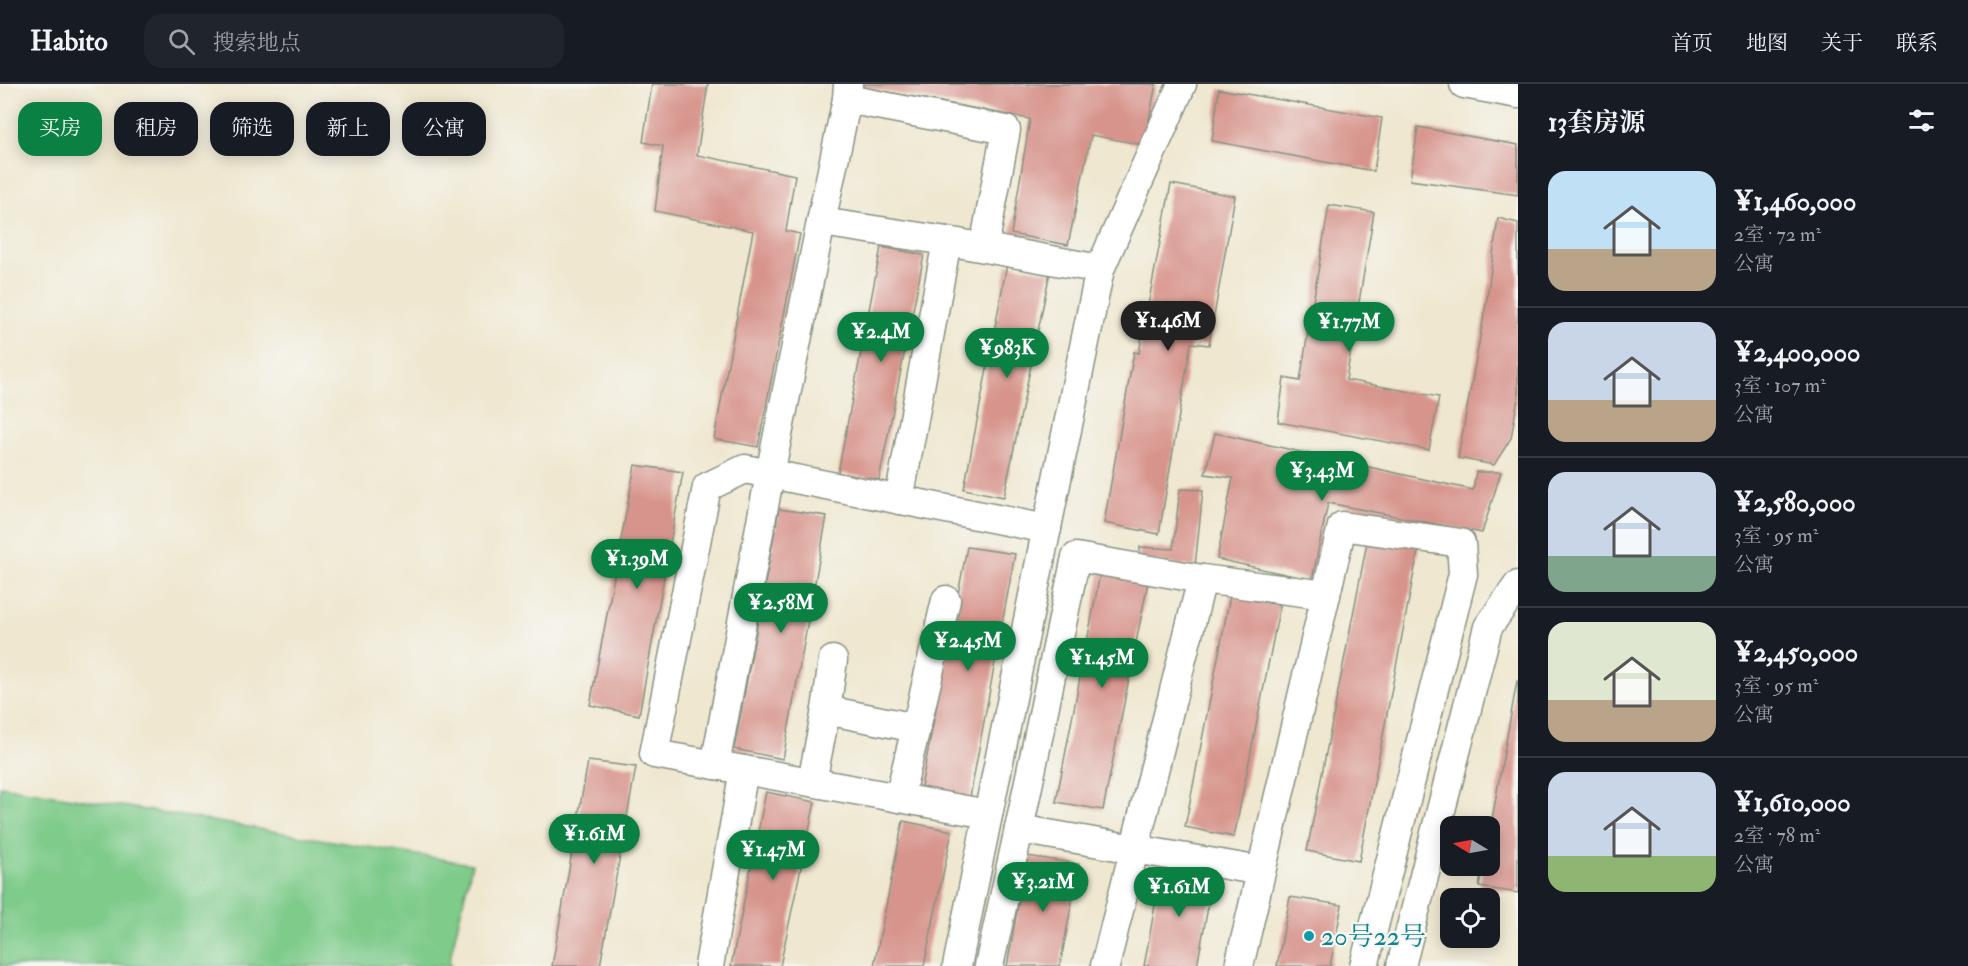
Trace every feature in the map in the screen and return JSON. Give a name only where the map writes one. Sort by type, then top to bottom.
[{"type":"street","points":[[957,966],[1100,269],[1182,84]]},
{"type":"street","points":[[1464,84],[1518,94]]},
{"type":"street","points":[[715,765],[770,474],[847,91],[1006,130],[984,247]]},
{"type":"street","points":[[821,222],[947,240],[1100,269]]},
{"type":"street","points":[[899,500],[947,240]]},
{"type":"street","points":[[988,814],[654,754],[707,488],[745,469],[1047,529]]},
{"type":"street","points":[[1239,966],[1342,526],[1461,543],[1463,574],[1364,966]]},
{"type":"street","points":[[989,966],[1076,557],[1202,579],[1326,595]]},
{"type":"street","points":[[1104,966],[1202,579]]},
{"type":"street","points":[[1401,966],[1488,627],[1518,585]]},
{"type":"street","points":[[899,798],[946,600]]},
{"type":"street","points":[[812,782],[833,660]]},
{"type":"street","points":[[826,710],[916,728]]},
{"type":"street","points":[[709,966],[744,770]]},
{"type":"street","points":[[1019,829],[1261,871]]},
{"type":"green space","points":[[0,786],[472,864],[449,962],[451,966],[0,966]]},
{"type":"building","points":[[652,84],[708,84],[697,155],[795,175],[786,231],[800,234],[758,447],[714,439],[753,231],[655,211],[663,146],[643,142]]},
{"type":"building","points":[[861,84],[1156,84],[1144,145],[1091,135],[1068,245],[1011,234],[1030,119],[861,87]]},
{"type":"building","points":[[1219,89],[1382,118],[1374,171],[1212,141]]},
{"type":"building","points":[[1418,127],[1518,145],[1518,195],[1410,180]]},
{"type":"building","points":[[1171,184],[1235,196],[1209,345],[1191,343],[1159,534],[1104,523],[1134,352],[1139,353]]},
{"type":"building","points":[[1329,205],[1374,212],[1346,380],[1439,397],[1429,450],[1278,422],[1284,378],[1300,381]]},
{"type":"building","points":[[1498,218],[1518,223],[1518,398],[1511,438],[1494,465],[1458,458],[1487,299]]},
{"type":"building","points":[[881,247],[924,255],[879,480],[838,473]]},
{"type":"building","points":[[1007,264],[1050,272],[1004,497],[964,489]]},
{"type":"building","points":[[1215,433],[1473,490],[1476,472],[1501,472],[1482,533],[1328,503],[1312,580],[1217,559],[1233,478],[1205,474]]},
{"type":"building","points":[[635,465],[683,472],[639,715],[590,705]]},
{"type":"building","points":[[1180,489],[1203,490],[1195,567],[1139,560],[1140,547],[1173,549]]},
{"type":"building","points":[[779,509],[827,516],[783,759],[734,749]]},
{"type":"building","points":[[1369,532],[1420,541],[1359,861],[1307,851]]},
{"type":"building","points":[[967,547],[1015,554],[970,797],[921,787]]},
{"type":"building","points":[[1101,569],[1149,577],[1103,810],[1056,802]]},
{"type":"building","points":[[1230,596],[1280,605],[1234,837],[1185,827]]},
{"type":"building","points":[[1518,681],[1518,893],[1500,890],[1500,888],[1479,887],[1481,876],[1500,876],[1500,816],[1493,816]]},
{"type":"building","points":[[588,761],[636,767],[600,966],[552,966]]},
{"type":"building","points":[[766,792],[815,802],[780,966],[731,966]]},
{"type":"building","points":[[903,821],[952,831],[924,966],[874,966]]},
{"type":"building","points":[[1027,856],[1079,864],[1060,966],[1007,966]]},
{"type":"building","points":[[1162,867],[1214,875],[1197,966],[1144,966]]},
{"type":"building","name":"20号22号","points":[[1290,897],[1342,905],[1330,966],[1277,966]]},
{"type":"place","name":"20号22号","points":[[1309,936]]}]
